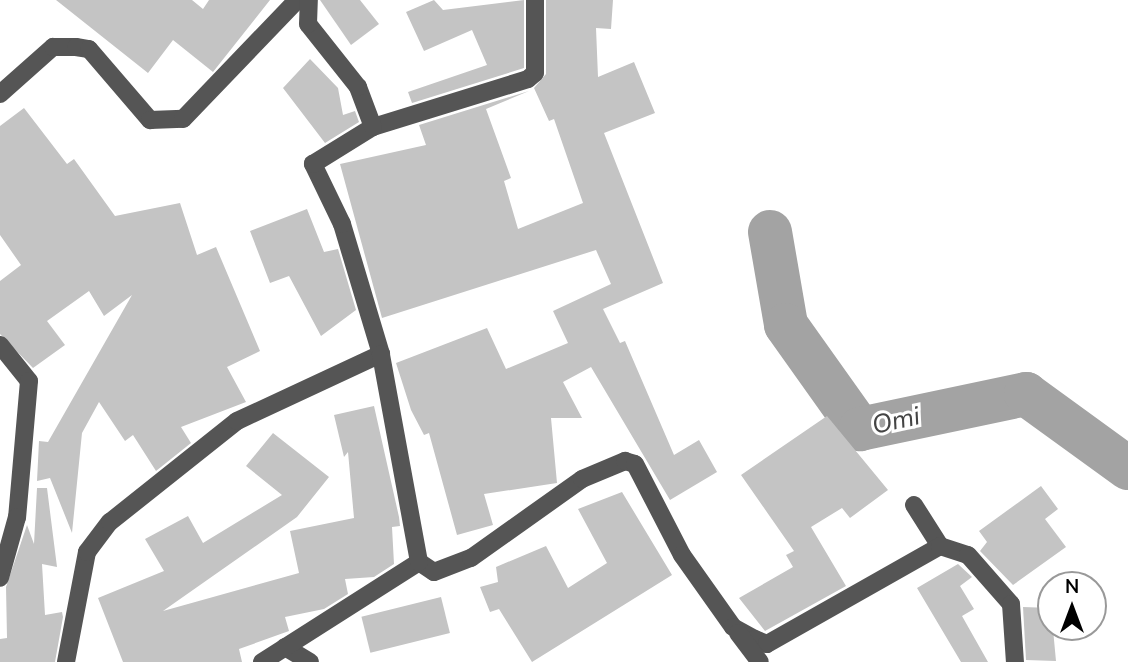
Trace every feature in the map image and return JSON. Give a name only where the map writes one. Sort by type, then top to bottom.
[{"type":"street","points":[[0,94],[52,47],[76,47],[89,49],[150,120],[183,119],[297,0]]},
{"type":"street","points":[[309,0],[307,24],[358,88],[373,127]]},
{"type":"street","points":[[535,0],[535,73],[528,79],[373,127],[313,164],[342,223],[380,354],[419,562],[434,572],[471,558],[582,479],[625,461],[635,464],[682,555],[760,662]]},
{"type":"street","points":[[0,345],[29,381],[17,517],[0,578]]},
{"type":"street","points":[[66,662],[87,552],[110,522],[237,421],[380,354]]},
{"type":"street","points":[[914,505],[940,546],[968,555],[1011,604],[1015,662]]},
{"type":"street","points":[[733,627],[767,644],[940,546]]},
{"type":"street","points":[[262,662],[419,562]]},
{"type":"street","points":[[285,647],[310,662]]},
{"type":"building","points":[[56,0],[192,0],[203,9],[209,0],[270,0],[213,72],[173,40],[148,73]]},
{"type":"building","points":[[320,0],[360,0],[379,24],[351,45]]},
{"type":"building","points":[[434,0],[443,10],[524,0],[524,68],[412,103],[408,92],[487,65],[472,30],[424,51],[406,12]]},
{"type":"building","points":[[546,0],[613,0],[611,29],[596,28],[598,77],[634,62],[655,113],[604,133],[663,283],[603,309],[620,343],[625,341],[674,455],[699,440],[717,472],[670,500],[591,367],[563,382],[582,418],[551,418],[557,483],[484,494],[493,525],[457,535],[429,433],[424,435],[411,410],[396,363],[487,328],[506,369],[568,343],[553,311],[611,284],[596,250],[382,318],[340,164],[426,145],[419,125],[529,91],[486,109],[511,178],[504,181],[518,229],[583,203],[554,119],[549,121],[534,88],[546,74]]},
{"type":"building","points":[[310,59],[338,88],[343,115],[355,111],[359,122],[325,143],[283,88]]},
{"type":"building","points":[[24,108],[67,164],[74,159],[115,216],[180,203],[197,255],[216,247],[260,351],[227,367],[246,402],[181,427],[191,443],[156,471],[133,435],[125,441],[99,402],[82,433],[72,533],[50,478],[37,481],[39,441],[48,442],[132,295],[104,316],[89,291],[47,321],[65,345],[33,368],[0,334],[0,281],[21,265],[0,235],[0,126]]},
{"type":"building","points":[[307,209],[324,252],[338,249],[356,310],[321,336],[289,276],[270,283],[250,231]]},
{"type":"building","points":[[374,406],[399,517],[400,526],[392,527],[394,564],[374,577],[345,579],[348,594],[324,609],[285,617],[289,631],[239,649],[242,662],[123,662],[98,598],[164,571],[145,539],[188,516],[203,543],[282,495],[246,466],[273,433],[329,477],[297,517],[163,611],[299,573],[290,531],[354,518],[348,452],[344,457],[334,415]]},
{"type":"building","points":[[827,416],[888,490],[850,518],[842,508],[811,527],[846,586],[765,631],[739,598],[793,567],[786,555],[794,551],[741,475]]},
{"type":"building","points":[[1041,486],[1058,509],[1045,519],[1066,547],[1013,585],[980,551],[987,542],[979,531]]},
{"type":"building","points":[[37,488],[47,488],[57,567],[42,564],[45,615],[62,612],[63,617],[55,662],[0,662],[0,639],[7,638],[6,587],[27,525],[34,544]]},
{"type":"building","points":[[622,492],[672,575],[532,662],[499,609],[490,612],[480,587],[498,582],[496,567],[546,546],[568,588],[607,563],[578,509]]},
{"type":"building","points":[[958,564],[972,577],[960,586],[974,609],[962,616],[988,662],[961,662],[917,588]]},
{"type":"building","points":[[441,597],[450,633],[370,653],[361,617]]},
{"type":"building","points":[[1023,607],[1037,608],[1037,641],[1054,641],[1056,661],[1026,660]]},
{"type":"waterway","name":"Omi","points":[[770,232],[786,325],[860,429],[1026,394],[1128,468]]}]
